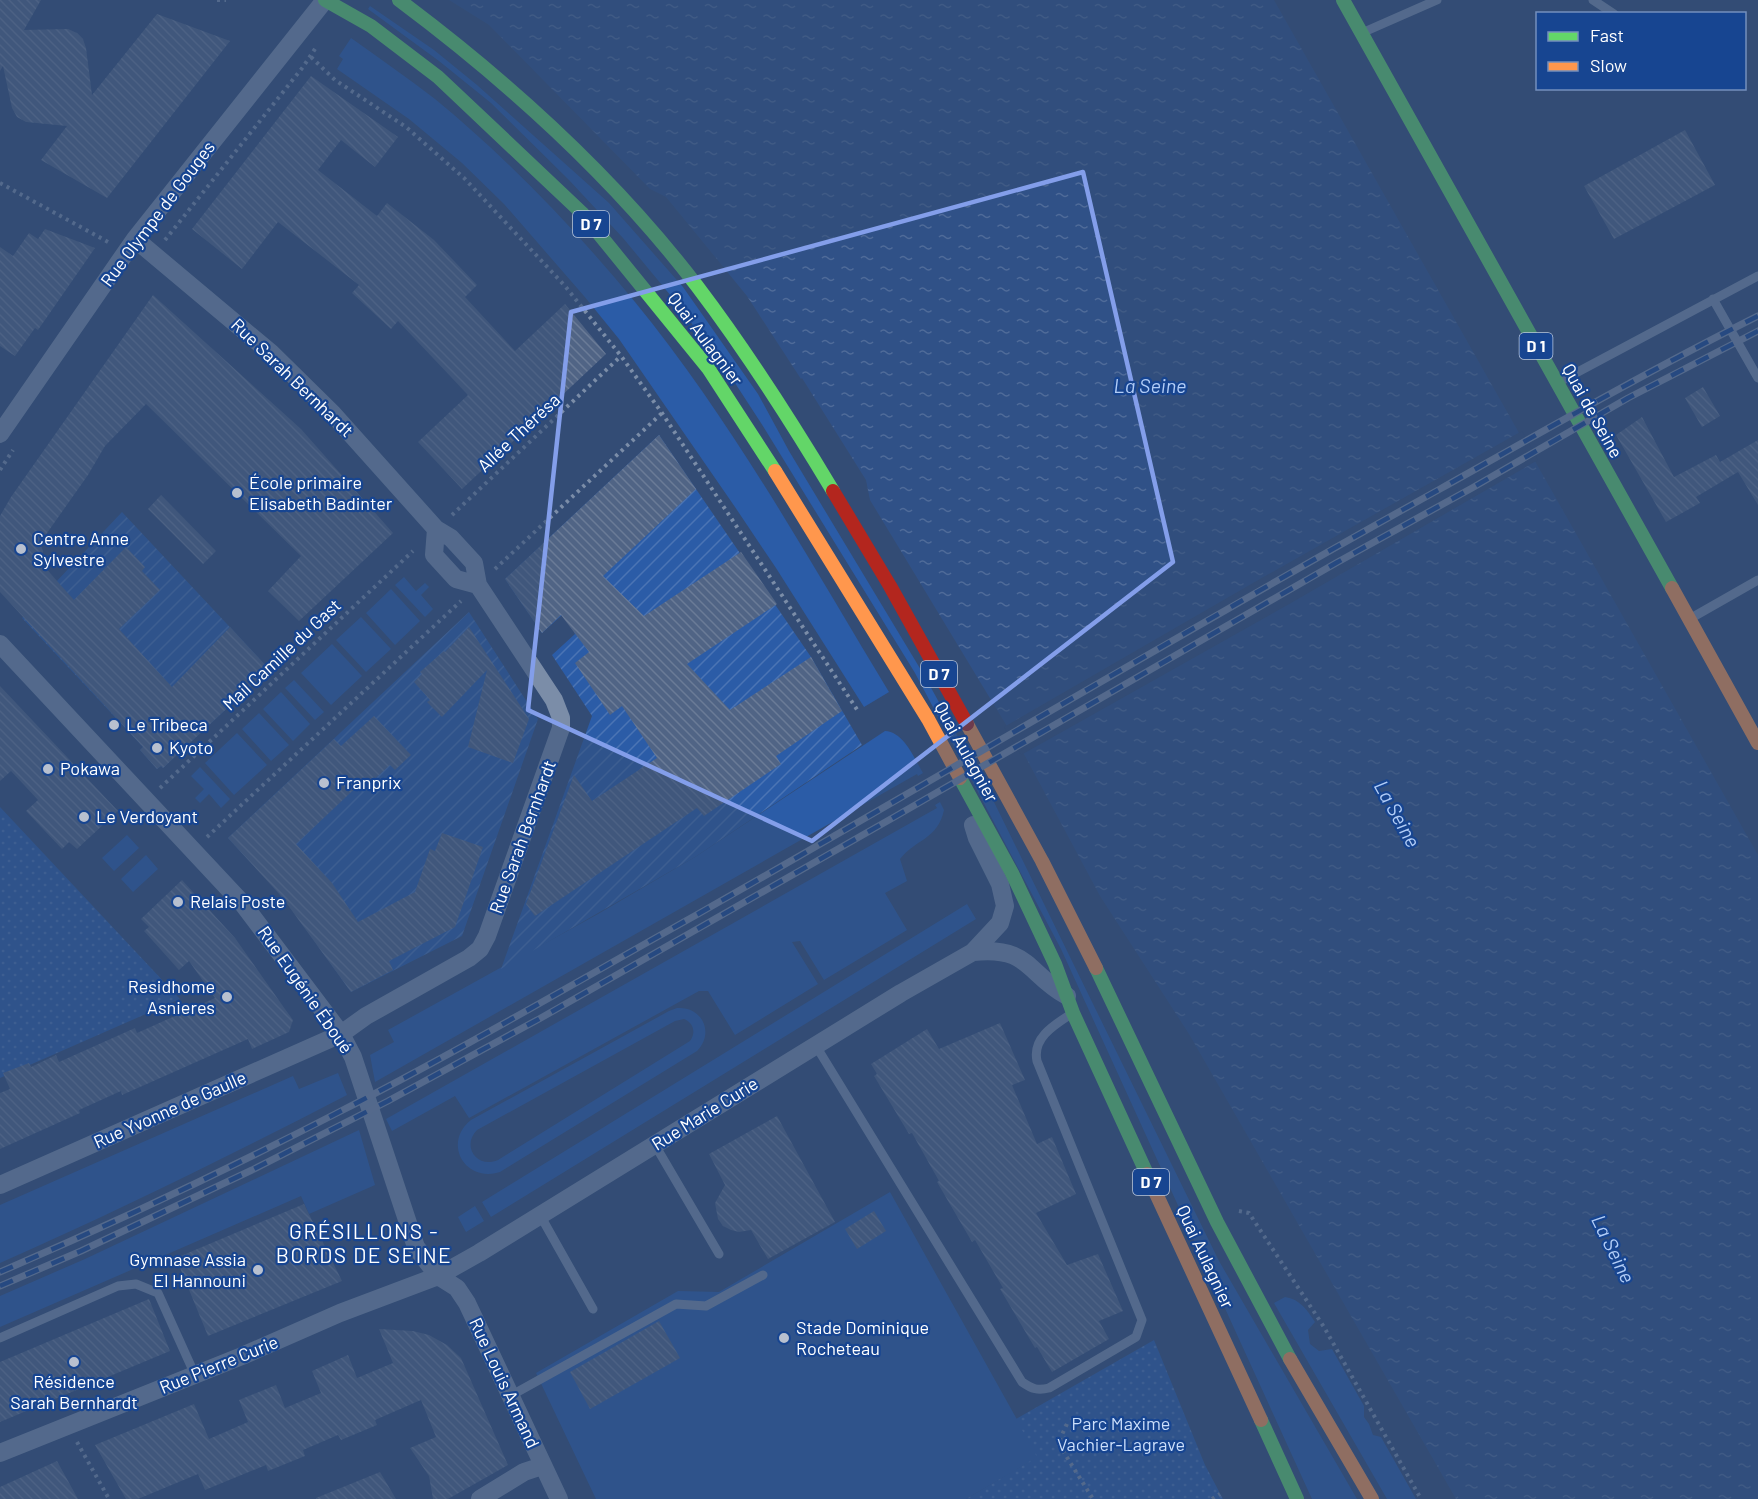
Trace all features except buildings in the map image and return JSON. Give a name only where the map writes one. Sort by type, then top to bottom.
[{"type":"main road","name":"Quai Aulagnier","points":[[325,0],[371,26],[438,77],[582,213],[708,368],[823,547],[928,719],[1012,873],[1297,1499]]},
{"type":"main road","name":"Quai Aulagnier","points":[[399,0],[485,65],[605,180],[684,270],[729,329],[760,375],[908,616],[1057,889],[1209,1206],[1272,1327],[1372,1499]]},
{"type":"main road","name":"Quai de Seine","points":[[1344,0],[1758,743]]},
{"type":"street","name":"Rue Olympe de Gouges","points":[[0,434],[131,245],[325,0]]},
{"type":"street","name":"Rue Sarah Bernhardt","points":[[131,245],[278,361],[333,414],[436,529],[451,538],[474,563],[478,585],[554,700],[561,718],[559,737],[487,936],[480,949],[470,958],[366,1016],[341,1034]]},
{"type":"street","name":"Rue Eugénie Éboué","points":[[0,644],[243,904],[341,1034],[353,1057],[416,1247],[438,1276]]},
{"type":"street","name":"Rue Marie Curie","points":[[438,1276],[901,993],[973,952],[1000,923],[1005,906],[1000,884],[977,838],[960,780]]},
{"type":"street","points":[[973,952],[990,950],[1021,957],[1071,1005]]},
{"type":"street","name":"Rue Yvonne de Gaulle","points":[[0,1185],[341,1034]]},
{"type":"street","name":"Rue Pierre Curie","points":[[0,1453],[195,1375],[340,1313],[438,1276]]},
{"type":"street","name":"Rue Louis Armand","points":[[438,1276],[457,1288],[467,1303],[559,1499]]},
{"type":"street","points":[[480,1499],[524,1472],[542,1466]]},
{"type":"lane","points":[[1362,33],[1437,0]]},
{"type":"lane","points":[[1593,0],[1611,12]]},
{"type":"lane","points":[[1557,384],[1758,276]]},
{"type":"lane","points":[[1713,299],[1758,378]]},
{"type":"lane","points":[[1688,620],[1758,580]]},
{"type":"lane","points":[[816,1046],[1022,1382],[1031,1388],[1040,1390],[1049,1388],[1136,1338],[1142,1320],[1037,1061],[1035,1052],[1037,1044],[1071,1005]]},
{"type":"lane","points":[[655,1145],[719,1254]]},
{"type":"lane","points":[[540,1215],[593,1309]]},
{"type":"lane","points":[[510,1396],[675,1304],[706,1306],[763,1275]]},
{"type":"lane","points":[[0,1338],[118,1286],[136,1284],[158,1293],[195,1375]]},
{"type":"path","points":[[217,0],[226,0]]},
{"type":"path","points":[[162,244],[311,57],[321,38]]},
{"type":"path","points":[[311,57],[335,80],[406,127],[464,177],[565,286],[621,356],[662,413],[858,711]]},
{"type":"path","points":[[0,183],[131,245]]},
{"type":"path","name":"Allée Thérésa","points":[[436,529],[621,356]]},
{"type":"path","points":[[194,850],[662,413]]},
{"type":"path","name":"Mail Camille du Gast","points":[[147,801],[436,529]]},
{"type":"path","points":[[1209,1206],[1249,1213],[1324,1327],[1421,1499]]},
{"type":"path","points":[[1068,1424],[1058,1443],[1093,1499]]},
{"type":"path","points":[[68,1425],[109,1499]]},
{"type":"path","points":[[1212,1499],[1220,1494]]},
{"type":"highlighted area","points":[[1083,172],[1173,562],[812,841],[528,710],[571,312]]},
{"type":"green space","points":[[370,6],[434,50],[477,85],[609,203],[683,287],[758,394],[789,451],[924,675],[995,804],[1219,1261],[1357,1499],[1312,1499],[1061,949],[915,673],[733,380],[676,302],[623,238],[569,180],[491,103],[368,9]]},
{"type":"green space","points":[[351,38],[435,99],[515,170],[589,248],[635,302],[705,395],[769,492],[889,692],[864,707],[776,568],[619,339],[504,204],[462,163],[409,119],[337,69],[343,59],[339,56]]},
{"type":"green space","points":[[659,435],[811,657],[862,745],[695,857],[501,969],[592,716],[552,655],[575,634],[576,630],[562,615],[542,633],[505,579]]},
{"type":"green space","points":[[122,512],[269,669],[163,768],[161,766],[157,769],[140,750],[143,747],[22,618]]},
{"type":"green space","points":[[404,577],[416,591],[425,583],[429,587],[421,595],[433,609],[425,617],[395,585]]},
{"type":"green space","points":[[391,589],[420,621],[395,645],[366,613]]},
{"type":"green space","points":[[469,612],[538,719],[462,936],[351,992],[290,907],[228,838]]},
{"type":"green space","points":[[361,617],[391,649],[366,672],[336,640]]},
{"type":"green space","points":[[332,644],[362,676],[331,705],[301,673]]},
{"type":"green space","points":[[294,680],[324,712],[315,720],[285,688]]},
{"type":"green space","points":[[281,692],[310,724],[293,741],[263,709]]},
{"type":"green space","points":[[259,713],[289,745],[271,761],[242,729]]},
{"type":"green space","points":[[885,731],[892,732],[903,741],[923,773],[918,776],[917,774],[375,1082],[370,1055],[394,1042],[388,1030],[598,914],[695,857]]},
{"type":"green space","points":[[237,733],[267,765],[234,795],[205,763]]},
{"type":"green space","points":[[200,767],[230,799],[221,808],[209,794],[200,803],[195,798],[204,789],[191,776]]},
{"type":"green space","points":[[940,802],[944,810],[937,827],[900,859],[907,881],[885,893],[907,930],[824,980],[800,941],[792,942],[818,984],[735,1035],[708,991],[699,991],[469,1118],[455,1096],[392,1131],[386,1119],[937,808],[935,805]]},
{"type":"green space","points":[[0,807],[180,999],[0,1078]]},
{"type":"green space","points":[[127,835],[139,848],[114,871],[102,858]]},
{"type":"green space","points":[[146,855],[158,869],[133,892],[121,879]]},
{"type":"green space","points":[[967,904],[976,919],[491,1217],[482,1202]]},
{"type":"green space","points":[[677,1008],[686,1009],[699,1016],[703,1022],[705,1036],[697,1051],[500,1172],[488,1174],[477,1172],[461,1159],[458,1139],[462,1129],[471,1120]],"holes":[[[684,1019],[693,1028],[690,1041],[498,1160],[484,1161],[478,1159],[474,1154],[471,1143],[472,1136],[477,1130],[675,1021]]]},
{"type":"green space","points":[[338,1073],[347,1095],[175,1182],[0,1263],[0,1205],[293,1076],[299,1089]]},
{"type":"green space","points":[[359,1130],[375,1185],[309,1214],[301,1196],[0,1327],[0,1296],[85,1259]]},
{"type":"green space","name":"Stade Dominique Rocheteau","points":[[890,1192],[1038,1457],[966,1499],[596,1499],[536,1373],[678,1291],[719,1292]]},
{"type":"green space","points":[[475,1206],[484,1221],[466,1232],[458,1217]]},
{"type":"green space","points":[[1285,1297],[1299,1303],[1315,1322],[1308,1330],[1310,1344],[1319,1351],[1332,1349],[1364,1406],[1364,1417],[1373,1435],[1381,1437],[1416,1499],[1387,1499],[1274,1303]]},
{"type":"green space","name":"Parc Maxime Vachier-Lagrave","points":[[1154,1340],[1205,1465],[1223,1499],[966,1499],[1037,1457],[1016,1419]]},
{"type":"water","name":"La Seine","points":[[449,0],[1274,0],[1758,855],[1758,1499],[1456,1499],[1189,1034],[1100,896],[1025,756],[870,500],[866,480],[747,296],[666,197],[650,189],[489,25]]},
{"type":"pier","points":[[1522,431],[1538,460],[1021,755],[1004,727]]},
{"type":"railway","points":[[0,1272],[212,1175],[428,1065],[698,914],[1347,541],[1598,401],[1758,316]]},
{"type":"railway","points":[[0,1286],[81,1251],[252,1170],[388,1101],[539,1019],[1628,398],[1758,331]]},
{"type":"traffic: fast","points":[[325,0],[371,26],[438,77],[582,213],[708,368],[775,471]]},
{"type":"traffic: fast","points":[[399,0],[481,64],[520,98],[595,169],[631,207],[697,286],[751,361],[833,491]]},
{"type":"traffic: fast","points":[[1343,0],[1672,588]]},
{"type":"traffic: fast","points":[[960,778],[1012,873],[1055,964],[1073,1013],[1147,1174]]},
{"type":"traffic: fast","points":[[1096,968],[1217,1222],[1290,1359]]},
{"type":"traffic: fast","points":[[1261,1420],[1297,1499]]},
{"type":"traffic: slow","points":[[775,471],[928,719],[960,778]]},
{"type":"traffic: slow","points":[[1672,588],[1758,743]]},
{"type":"traffic: slow","points":[[967,724],[1042,861],[1096,968]]},
{"type":"traffic: slow","points":[[1147,1174],[1261,1420]]},
{"type":"traffic: slow","points":[[1290,1359],[1372,1499]]},
{"type":"traffic: jam","points":[[833,491],[890,586],[967,724]]},
{"type":"place","name":"École primaire Elisabeth Badinter","points":[[237,493]]},
{"type":"place","name":"Centre Anne Sylvestre","points":[[21,549]]},
{"type":"place","name":"Le Tribeca","points":[[114,725]]},
{"type":"place","name":"Kyoto","points":[[157,748]]},
{"type":"place","name":"Pokawa","points":[[48,769]]},
{"type":"place","name":"Franprix","points":[[324,783]]},
{"type":"place","name":"Le Verdoyant","points":[[84,817]]},
{"type":"place","name":"Relais Poste","points":[[178,902]]},
{"type":"place","name":"Residhome Asnieres","points":[[227,997]]},
{"type":"place","name":"Gymnase Assia El Hannouni","points":[[258,1270]]},
{"type":"place","name":"Stade Dominique Rocheteau","points":[[784,1338]]},
{"type":"place","name":"Résidence Sarah Bernhardt","points":[[74,1362]]},
{"type":"district","name":"GRÉSILLONS - BORDS DE SEINE","points":[[364,1244]]}]
